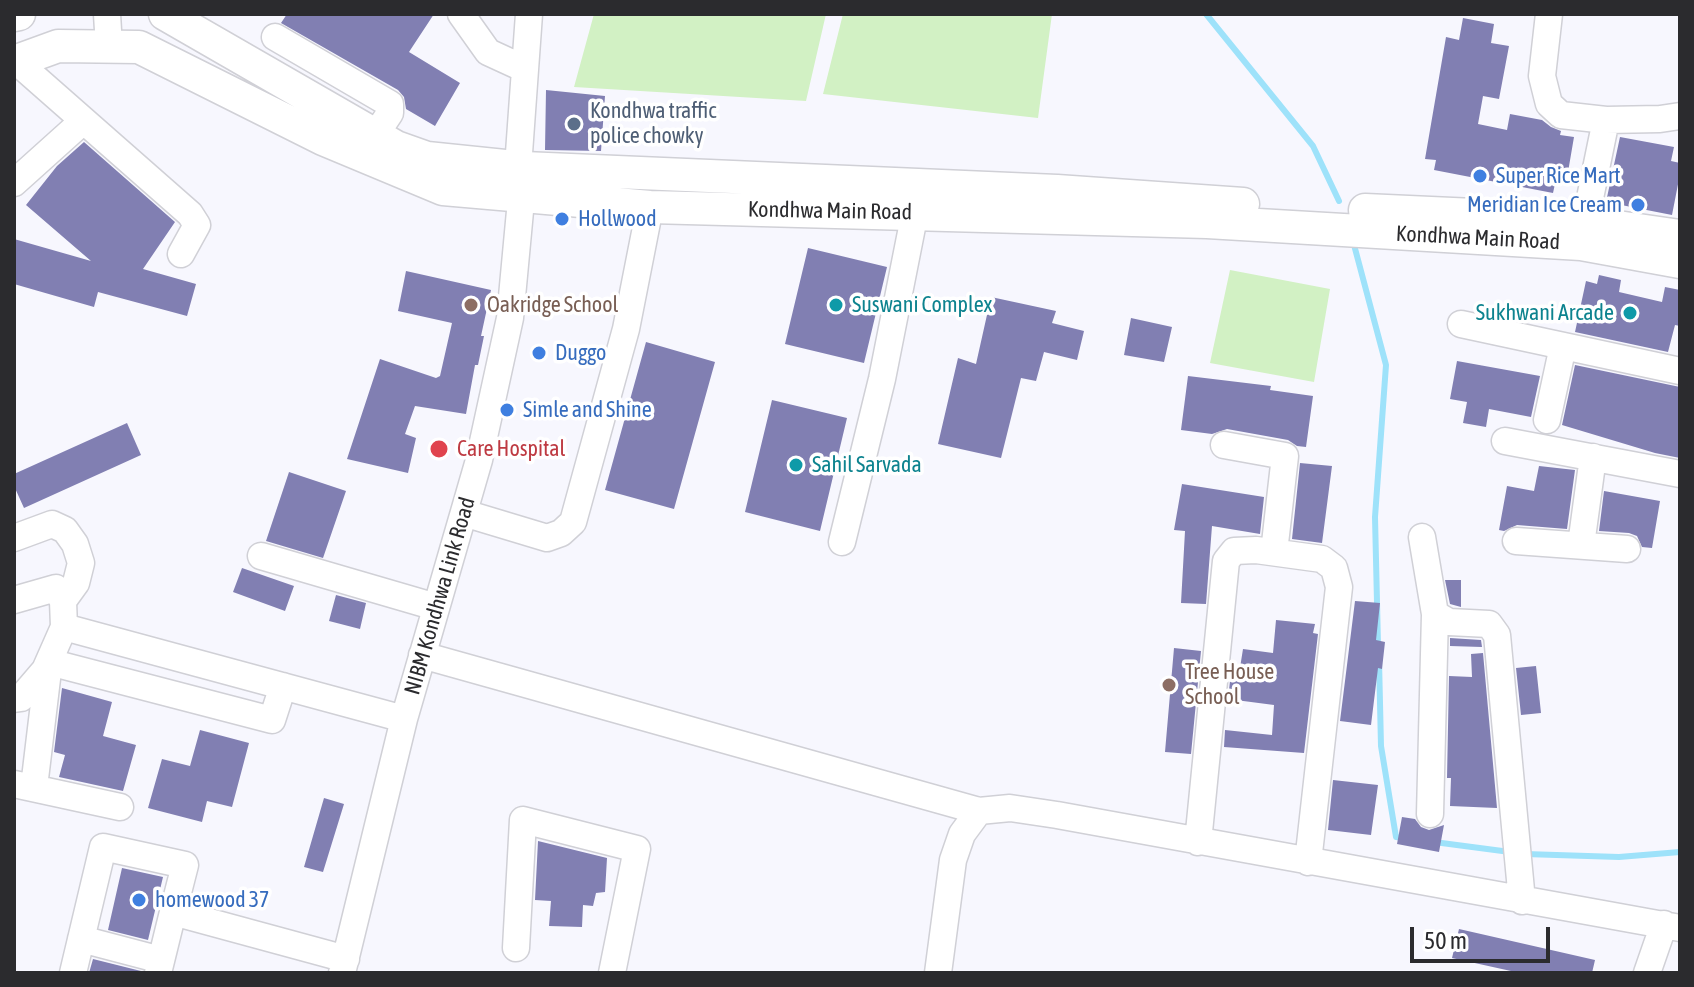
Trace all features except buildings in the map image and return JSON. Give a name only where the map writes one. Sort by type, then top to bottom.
[{"type":"main road","name":"Kondhwa Main Road","points":[[165,14],[396,147],[427,158],[650,207],[918,199]]},
{"type":"main road","name":"Kondhwa Main Road","points":[[20,60],[58,46],[139,47],[323,139],[443,189],[521,177],[918,199],[1207,222],[1680,236]]},
{"type":"main road","name":"Kondhwa Main Road","points":[[1583,233],[1680,262]]},
{"type":"street","points":[[107,14],[109,47]]},
{"type":"street","points":[[461,14],[488,52],[525,69]]},
{"type":"street","name":"NIBM Kondhwa Link Road","points":[[344,966],[404,719],[479,460],[510,318],[529,14]]},
{"type":"street","points":[[1549,14],[1542,76],[1549,104],[1561,115],[1606,120],[1680,116]]},
{"type":"street","points":[[275,37],[390,104],[390,113],[376,134]]},
{"type":"street","points":[[20,60],[83,121],[190,214],[197,225],[181,254]]},
{"type":"street","points":[[20,60],[132,150]]},
{"type":"street","points":[[1583,233],[1606,120]]},
{"type":"street","points":[[14,183],[83,121]]},
{"type":"street","points":[[842,542],[882,379],[918,199]]},
{"type":"street","points":[[464,513],[547,538],[561,533],[573,522],[626,329],[650,207]]},
{"type":"street","points":[[1461,324],[1680,371]]},
{"type":"street","points":[[1547,420],[1563,346]]},
{"type":"street","points":[[1505,441],[1680,474]]},
{"type":"street","points":[[1224,445],[1285,456],[1274,552]]},
{"type":"street","points":[[1581,545],[1593,457]]},
{"type":"street","points":[[14,538],[52,524],[65,530],[75,544],[81,563],[49,662],[24,786],[120,807]]},
{"type":"street","points":[[1422,537],[1435,614],[1430,814]]},
{"type":"street","points":[[1516,541],[1627,549]]},
{"type":"street","points":[[1198,842],[1226,561],[1234,551],[1256,550],[1322,559],[1334,568],[1339,587],[1308,862]]},
{"type":"street","points":[[261,556],[436,607]]},
{"type":"street","points":[[14,600],[56,588],[64,614],[90,634],[404,719]]},
{"type":"street","points":[[1435,614],[1449,622],[1489,624],[1497,635],[1522,901]]},
{"type":"street","points":[[422,655],[979,811],[1026,810],[1672,926],[1647,973]]},
{"type":"street","points":[[49,662],[272,720],[283,686]]},
{"type":"street","points":[[14,699],[21,698],[49,662]]},
{"type":"street","points":[[938,973],[953,860],[962,834],[979,811]]},
{"type":"street","points":[[516,948],[523,820],[637,849],[612,973]]},
{"type":"street","points":[[73,973],[81,939],[103,847],[185,865],[160,967],[81,939]]},
{"type":"street","points":[[173,912],[344,966]]},
{"type":"green space","points":[[594,14],[826,14],[806,101],[574,87]]},
{"type":"green space","points":[[843,14],[1052,14],[1038,118],[823,94]]},
{"type":"green space","points":[[1230,270],[1330,289],[1314,382],[1210,363]]},
{"type":"waterway","points":[[1206,14],[1313,146],[1339,201]]},
{"type":"waterway","points":[[1353,241],[1386,365],[1375,517],[1378,645]]},
{"type":"waterway","points":[[1379,660],[1381,746],[1396,837],[1403,838]]},
{"type":"waterway","points":[[1434,842],[1510,852]]},
{"type":"waterway","points":[[1525,854],[1619,857],[1680,852]]},
{"type":"place","name":"Kondhwa traffic police chowky","points":[[574,124]]},
{"type":"place","name":"Super Rice Mart","points":[[1480,176]]},
{"type":"place","name":"Meridian Ice Cream","points":[[1638,205]]},
{"type":"place","name":"Hollwood","points":[[562,219]]},
{"type":"place","name":"Oakridge School","points":[[471,305]]},
{"type":"place","name":"Suswani Complex","points":[[836,305]]},
{"type":"place","name":"Sukhwani Arcade","points":[[1630,313]]},
{"type":"place","name":"Duggo","points":[[539,353]]},
{"type":"place","name":"Simle and Shine","points":[[507,410]]},
{"type":"place","name":"Care Hospital","points":[[439,449]]},
{"type":"place","name":"Sahil Sarvada","points":[[796,465]]},
{"type":"place","name":"Tree House School","points":[[1169,685]]},
{"type":"place","name":"homewood 37","points":[[139,900]]}]
